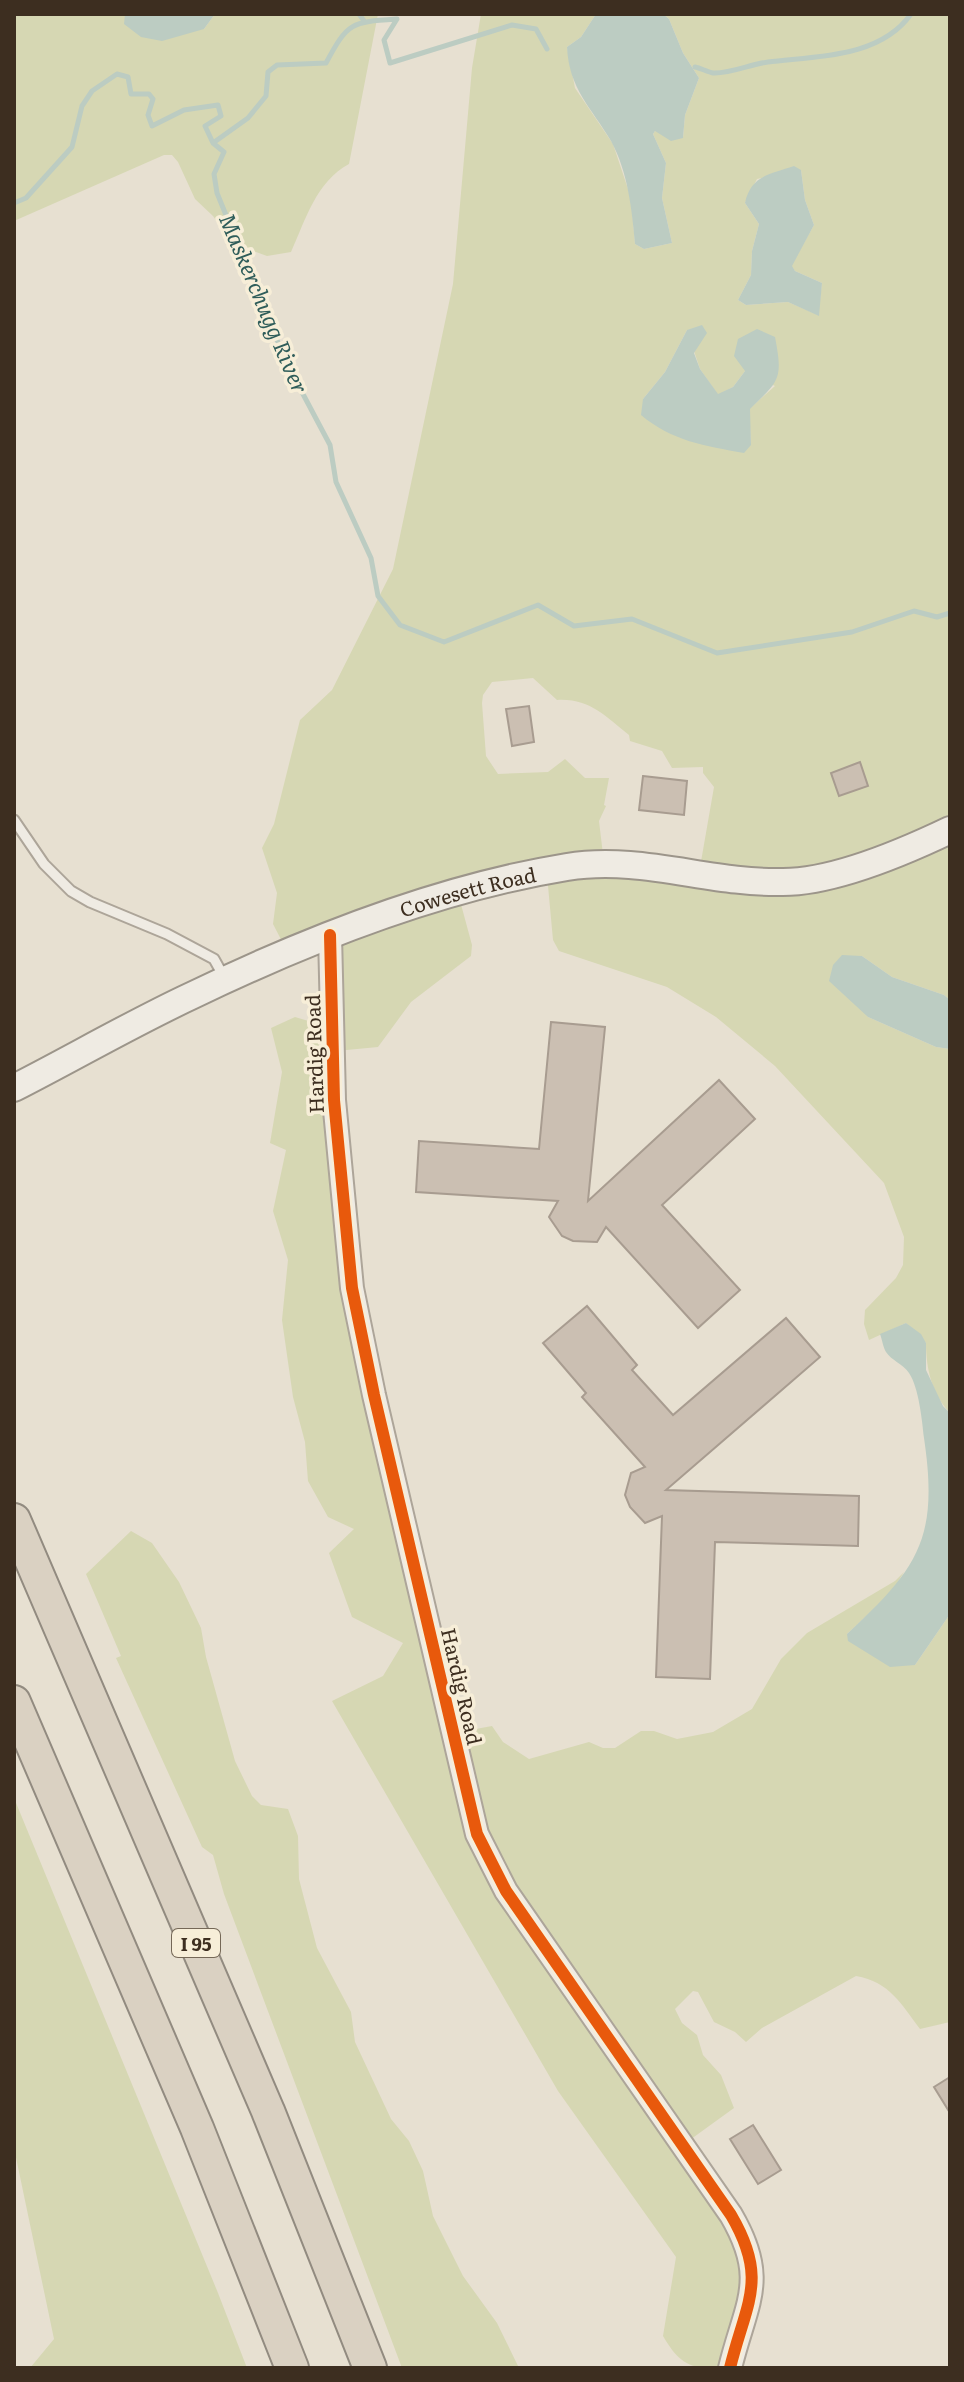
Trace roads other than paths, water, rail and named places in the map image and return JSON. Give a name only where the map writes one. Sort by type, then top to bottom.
[{"type":"highway","name":"I 95","points":[[14,1520],[278,2135],[370,2368]]},
{"type":"highway","points":[[14,1702],[197,2128],[292,2368]]},
{"type":"main road","name":"Cowesett Road","points":[[14,1088],[190,996],[330,935],[487,884],[569,867],[639,864],[736,880],[786,883],[835,874],[950,830]]},
{"type":"street","name":"Hardig Road","points":[[330,935],[334,1100],[352,1288],[374,1395],[477,1834],[506,1891],[731,2215],[745,2240],[752,2268],[750,2298],[730,2368]]},
{"type":"lane","points":[[14,820],[44,864],[71,891],[214,959],[226,980]]},
{"type":"waterway","points":[[359,14],[364,21]]},
{"type":"waterway","points":[[695,67],[720,73],[768,62],[846,52],[882,39],[911,14]]},
{"type":"waterway","points":[[213,143],[248,118],[266,96],[268,72],[277,65],[326,63],[340,39],[360,23],[397,19],[384,40],[390,63],[512,25],[536,29],[547,49]]},
{"type":"waterway","name":"Maskerchugg River","points":[[14,203],[26,198],[72,147],[82,106],[92,91],[117,74],[128,77],[131,94],[149,94],[153,99],[148,115],[152,126],[184,110],[218,105],[221,116],[205,126],[213,143],[224,152],[214,174],[217,193],[286,362],[330,445],[336,482],[371,558],[378,596],[400,625],[444,642],[538,605],[574,626],[632,619],[717,653],[852,632],[914,611],[937,617],[950,613]]}]
